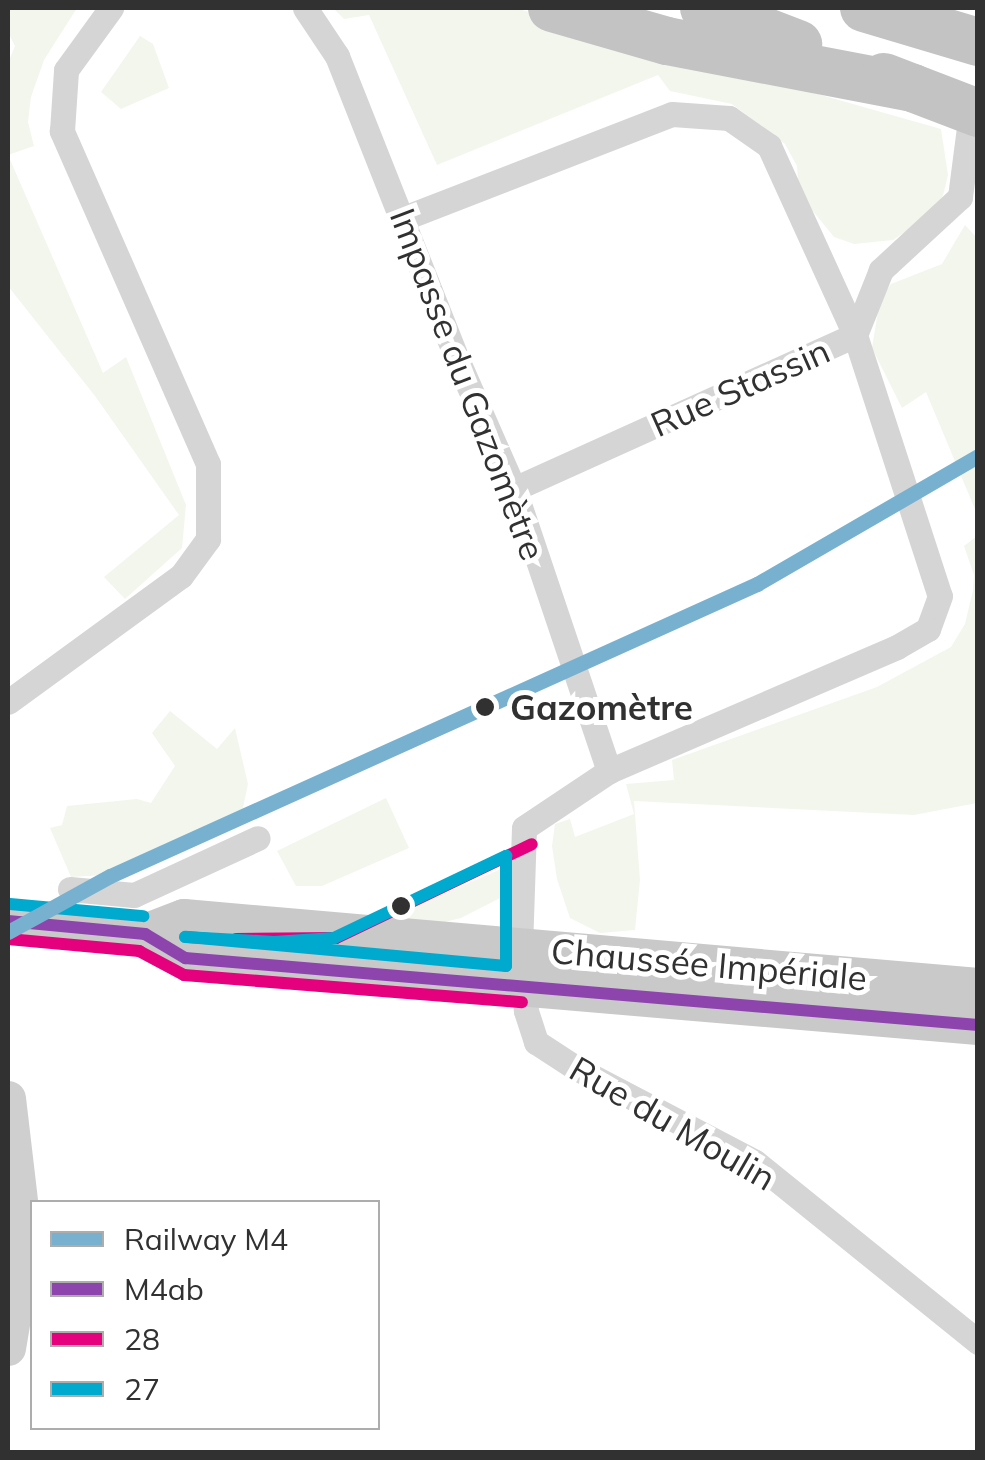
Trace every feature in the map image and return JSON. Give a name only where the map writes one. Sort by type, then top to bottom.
[{"type":"highway","points":[[552,8],[666,41],[914,88]]},
{"type":"highway","points":[[704,8],[974,112]]},
{"type":"highway","points":[[878,11],[978,42]]},
{"type":"main road","name":"Chaussée Impériale","points":[[8,921],[144,934],[184,919],[978,1025]]},
{"type":"main road","name":"Chaussée Impériale","points":[[522,966],[978,988]]},
{"type":"main road","points":[[8,1098],[22,1218],[20,1276],[8,1348]]},
{"type":"street","points":[[8,702],[181,576],[208,540],[208,464],[62,131],[66,70],[111,8]]},
{"type":"street","name":"Impasse du Gazomètre","points":[[305,8],[337,56],[456,357],[514,488],[609,771]]},
{"type":"street","points":[[609,771],[897,647],[928,628],[940,596],[855,335],[882,270],[960,197],[974,112]]},
{"type":"street","name":"Rue Stassin","points":[[404,218],[672,114],[729,118],[769,146],[855,335],[514,488]]},
{"type":"street","name":"Rue du Moulin","points":[[609,771],[524,828],[522,966],[536,1042],[755,1162],[978,1342]]},
{"type":"street","points":[[70,888],[134,895],[258,838]]},
{"type":"shaded area","points":[[8,8],[77,8],[44,60],[31,97],[28,122],[34,146],[8,155],[8,63],[15,46],[8,32]]},
{"type":"shaded area","points":[[333,8],[515,8],[941,129],[948,175],[944,192],[937,210],[893,240],[854,244],[834,237],[799,194],[797,166],[785,144],[732,104],[670,91],[658,75],[437,165],[369,15],[344,19]]},
{"type":"shaded area","points":[[140,36],[153,44],[169,88],[121,109],[101,92]]},
{"type":"shaded area","points":[[8,155],[103,373],[126,357],[186,505],[182,548],[125,599],[104,577],[179,515],[95,396],[8,286]]},
{"type":"shaded area","points":[[965,225],[978,239],[977,514],[926,392],[902,408],[872,348],[880,299],[891,284],[942,264]]},
{"type":"shaded area","points":[[977,536],[977,803],[914,815],[634,801],[640,880],[635,930],[600,933],[570,918],[557,879],[552,846],[555,824],[570,819],[575,837],[634,814],[626,784],[674,780],[672,760],[877,687],[951,647],[965,624],[973,590],[974,575],[964,546]]},
{"type":"shaded area","points":[[170,711],[217,749],[235,728],[248,784],[241,817],[158,861],[105,875],[71,877],[50,828],[62,825],[67,806],[137,799],[151,803],[175,766],[152,733]]},
{"type":"shaded area","points":[[386,798],[409,848],[322,886],[296,886],[277,851]]},
{"type":"shaded area","points":[[501,869],[508,887],[502,897],[461,918],[424,927],[382,920]]},
{"type":"rail line","name":"M4","points":[[8,932],[110,876],[757,584],[978,456]]},
{"type":"transit line","name":"28","points":[[236,939],[336,938],[532,844]]},
{"type":"transit line","name":"27","points":[[506,856],[506,966],[185,937],[274,942],[334,938],[506,856]]},
{"type":"transit line","name":"27","points":[[10,904],[143,916]]},
{"type":"transit line","name":"M4ab","points":[[8,921],[145,934],[185,958],[978,1025]]},
{"type":"transit line","name":"28","points":[[8,939],[139,951],[184,975],[522,1002]]},
{"type":"place","name":"Gazomètre","points":[[485,707]]}]
